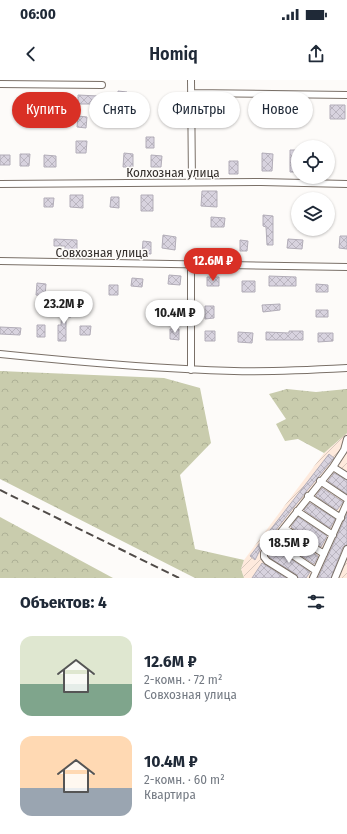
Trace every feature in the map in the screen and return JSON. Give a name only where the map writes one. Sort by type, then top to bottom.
[{"type":"street","points":[[191,80],[191,92]]},
{"type":"street","points":[[0,84],[102,85]]},
{"type":"street","points":[[240,94],[347,95]]},
{"type":"street","points":[[191,128],[192,182]]},
{"type":"street","name":"Колхозная улица","points":[[0,184],[192,182],[347,184]]},
{"type":"street","name":"Совхозная улица","points":[[0,261],[191,263],[300,267],[347,267]]},
{"type":"street","points":[[191,263],[191,370]]},
{"type":"street","points":[[0,354],[97,364],[191,370],[236,371],[347,368]]},
{"type":"street","points":[[294,578],[264,557],[264,553],[320,481],[333,467],[344,450],[347,439]]},
{"type":"street","points":[[333,467],[347,476]]},
{"type":"street","points":[[320,481],[347,499]]},
{"type":"street","points":[[308,496],[340,518]]},
{"type":"street","points":[[313,578],[347,503]]},
{"type":"street","points":[[297,511],[333,535]]},
{"type":"street","points":[[284,528],[324,554]]},
{"type":"street","points":[[273,542],[316,571]]},
{"type":"street","points":[[335,578],[347,549]]},
{"type":"shaded area","points":[[347,433],[347,578],[244,578],[241,569],[244,560],[324,453]]},
{"type":"green space","points":[[0,371],[164,378],[200,388],[211,443],[180,475],[195,549],[244,560],[241,569],[244,578],[195,578],[0,479]]},
{"type":"green space","points":[[287,389],[316,392],[347,389],[347,433],[324,453],[298,439],[285,441],[276,424],[286,419],[269,394]]},
{"type":"green space","points":[[0,517],[113,578],[0,578]]},
{"type":"building","points":[[81,95],[89,96],[89,104],[81,104]]},
{"type":"building","points":[[330,105],[345,105],[345,119],[330,119]]},
{"type":"building","points":[[81,116],[87,117],[86,128],[81,127]]},
{"type":"building","points":[[146,137],[154,137],[154,148],[146,148]]},
{"type":"building","points":[[76,141],[87,141],[86,153],[76,153]]},
{"type":"building","points":[[290,150],[291,150],[291,172]]},
{"type":"building","points":[[124,153],[133,154],[133,167],[123,167]]},
{"type":"building","points":[[262,153],[273,154],[272,171],[262,171]]},
{"type":"building","points":[[20,154],[30,154],[29,166],[20,166]]},
{"type":"building","points":[[0,155],[10,155],[10,165],[0,165]]},
{"type":"building","points":[[44,155],[56,156],[56,167],[44,167]]},
{"type":"building","points":[[151,155],[162,156],[161,167],[151,167]]},
{"type":"building","points":[[229,161],[238,161],[238,174],[229,174]]},
{"type":"building","points":[[202,191],[217,191],[217,207],[201,206]]},
{"type":"building","points":[[70,195],[83,195],[83,208],[70,207]]},
{"type":"building","points":[[141,195],[153,195],[153,211],[141,211]]},
{"type":"building","points":[[111,197],[119,197],[119,208],[110,207]]},
{"type":"building","points":[[44,198],[54,198],[53,207],[44,207]]},
{"type":"building","points":[[263,215],[273,216],[273,245],[267,245],[266,227],[263,226]]},
{"type":"building","points":[[211,217],[225,218],[224,227],[211,227]]},
{"type":"building","points":[[163,235],[176,237],[175,250],[162,248]]},
{"type":"building","points":[[340,236],[347,236],[347,249],[339,248]]},
{"type":"building","points":[[54,239],[77,240],[77,250],[65,250],[65,246],[54,246]]},
{"type":"building","points":[[288,239],[303,240],[302,249],[287,248]]},
{"type":"building","points":[[240,240],[248,241],[247,251],[240,251]]},
{"type":"building","points":[[143,241],[151,242],[151,254],[142,253]]},
{"type":"building","points":[[169,275],[181,276],[180,285],[168,284]]},
{"type":"building","points":[[269,276],[296,277],[296,286],[269,286]]},
{"type":"building","points":[[207,277],[219,277],[219,286],[207,286]]},
{"type":"building","points":[[132,278],[143,279],[142,287],[131,286]]},
{"type":"building","points":[[242,281],[255,281],[255,292],[242,292]]},
{"type":"building","points":[[37,283],[46,284],[45,296],[36,295]]},
{"type":"building","points":[[316,284],[328,285],[328,292],[316,292]]},
{"type":"building","points":[[109,285],[118,285],[118,295],[109,295]]},
{"type":"building","points":[[170,304],[179,304],[179,315],[169,314]]},
{"type":"building","points":[[280,304],[280,310],[263,312],[262,305]]},
{"type":"building","points":[[205,306],[214,306],[214,318],[205,319]]},
{"type":"building","points":[[62,309],[72,309],[71,317],[66,317],[66,341],[58,341],[58,325],[61,325]]},
{"type":"building","points":[[316,310],[328,310],[328,317],[316,317]]},
{"type":"building","points":[[37,325],[45,325],[45,337],[37,337]]},
{"type":"building","points":[[80,326],[91,326],[90,335],[80,335]]},
{"type":"building","points":[[0,327],[21,328],[20,335],[0,334]]},
{"type":"building","points":[[170,329],[179,329],[179,340],[170,339]]},
{"type":"building","points":[[205,331],[215,331],[215,341],[205,341]]},
{"type":"building","points":[[289,331],[303,331],[303,340],[266,340],[266,332],[289,333]]},
{"type":"building","points":[[238,332],[253,333],[252,343],[238,342]]},
{"type":"building","points":[[318,333],[333,333],[333,341],[318,342]]},
{"type":"building","points":[[329,454],[334,458],[260,550],[255,560],[250,556]]},
{"type":"building","points":[[334,473],[347,480],[347,494],[328,481]]},
{"type":"building","points":[[322,488],[343,502],[337,510],[316,496]]},
{"type":"building","points":[[310,503],[335,519],[330,528],[304,510]]},
{"type":"building","points":[[347,514],[347,545],[343,547],[331,578],[318,578]]},
{"type":"building","points":[[298,517],[327,536],[321,547],[291,527]]},
{"type":"building","points":[[285,534],[318,556],[314,564],[279,541]]},
{"type":"building","points":[[274,548],[310,572],[306,578],[298,578],[296,574],[270,558],[269,556]]},
{"type":"building","points":[[262,563],[265,565],[286,578],[252,578]]},
{"type":"railway","points":[[0,490],[179,578]]}]
